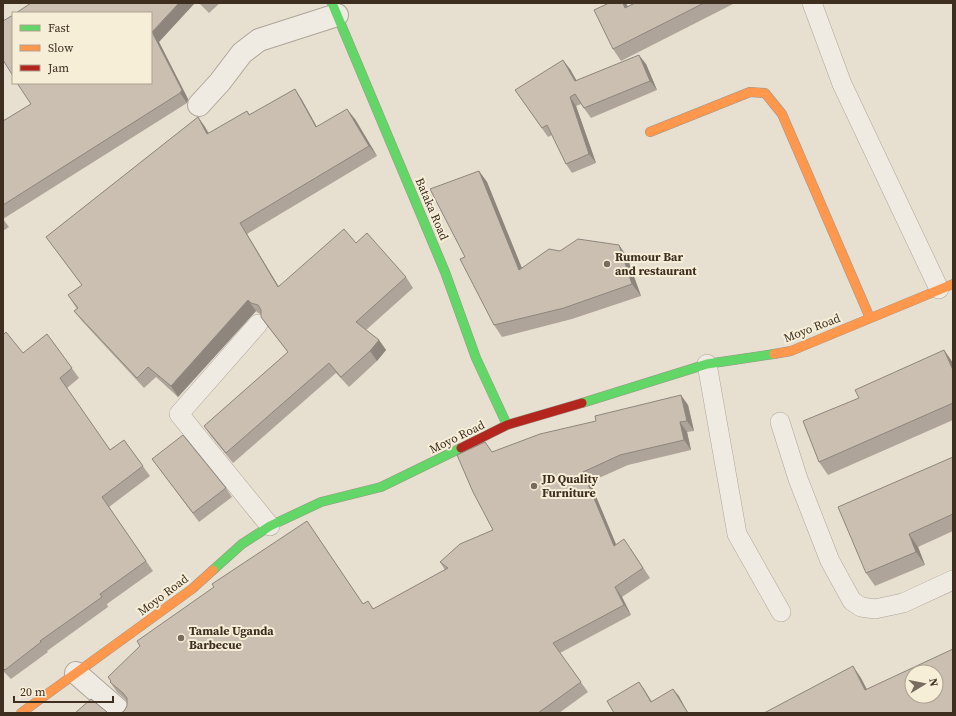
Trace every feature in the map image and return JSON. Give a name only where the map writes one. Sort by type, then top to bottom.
[{"type":"street","points":[[199,105],[220,82],[242,53],[259,40],[334,9]]},
{"type":"street","name":"Bataka Road","points":[[334,9],[445,272],[476,358],[507,425]]},
{"type":"street","points":[[650,132],[750,92],[765,93],[782,114],[870,318]]},
{"type":"street","name":"Moyo Road","points":[[21,713],[192,589],[242,544],[270,526],[321,502],[380,487],[507,425],[649,384],[707,364],[791,351],[946,286]]},
{"type":"street","points":[[76,673],[122,713]]},
{"type":"lane","points":[[812,3],[842,84],[946,286]]},
{"type":"lane","points":[[258,324],[180,414],[270,526]]},
{"type":"lane","points":[[707,364],[736,534],[781,612]]},
{"type":"lane","points":[[780,422],[798,479],[830,561],[852,601],[862,607],[875,609],[903,603],[953,580]]},
{"type":"building","points":[[31,3],[179,3],[152,32],[152,12],[18,12]]},
{"type":"building","points":[[609,3],[623,3],[625,8],[635,3],[704,3],[613,49],[594,10]]},
{"type":"building","points":[[12,16],[12,74],[3,60],[3,21]]},
{"type":"building","points":[[152,32],[182,90],[180,93],[3,205],[3,121],[31,104],[18,84],[152,84]]},
{"type":"building","points":[[639,55],[650,81],[584,108],[575,94],[570,97],[589,154],[566,164],[547,125],[542,128],[515,90],[563,60],[575,81]]},
{"type":"building","points":[[295,89],[316,127],[347,109],[369,146],[240,223],[278,287],[344,229],[356,243],[367,233],[406,277],[356,322],[379,340],[370,351],[341,377],[329,363],[226,453],[204,426],[288,352],[261,317],[261,310],[258,305],[251,303],[248,300],[171,386],[148,367],[137,378],[74,311],[78,308],[68,295],[82,285],[46,237],[198,117],[207,134],[247,111],[249,115]]},
{"type":"building","points":[[479,171],[519,270],[549,249],[560,251],[578,239],[619,245],[632,284],[564,308],[494,325],[460,259],[465,257],[430,189]]},
{"type":"building","points":[[6,332],[23,353],[47,334],[72,368],[60,378],[110,450],[124,440],[143,466],[102,497],[146,561],[100,594],[102,597],[40,641],[41,642],[5,670],[3,668],[3,335]]},
{"type":"building","points":[[944,350],[953,370],[953,403],[819,462],[803,421],[859,398],[855,390]]},
{"type":"building","points":[[681,395],[687,421],[680,422],[684,440],[620,455],[583,472],[614,546],[624,539],[643,568],[615,587],[624,605],[553,643],[581,682],[538,713],[121,713],[127,706],[127,698],[110,682],[111,681],[108,677],[140,646],[137,641],[214,587],[212,584],[307,521],[363,604],[368,601],[373,609],[448,568],[440,562],[460,544],[493,530],[473,492],[457,455],[485,442],[492,452],[540,434],[596,421],[595,416]]},
{"type":"building","points":[[183,435],[226,488],[193,513],[152,459]]},
{"type":"building","points":[[953,457],[953,514],[909,534],[916,552],[866,573],[838,507]]},
{"type":"building","points":[[953,649],[953,713],[764,713],[853,666],[865,690],[904,672],[904,704],[944,704],[944,664],[921,664]]},
{"type":"building","points":[[639,682],[651,702],[673,689],[688,713],[614,713],[607,701]]},
{"type":"building","points":[[91,699],[107,712],[108,713],[75,713]]},
{"type":"traffic: fast","points":[[332,3],[445,272],[476,358],[507,425]]},
{"type":"traffic: fast","points":[[582,403],[707,364],[774,354]]},
{"type":"traffic: fast","points":[[213,570],[242,544],[270,526],[321,502],[381,487],[461,448]]},
{"type":"traffic: slow","points":[[650,132],[750,92],[765,93],[782,114],[870,318]]},
{"type":"traffic: slow","points":[[774,354],[791,351],[953,284]]},
{"type":"traffic: slow","points":[[21,713],[192,589],[213,570]]},
{"type":"traffic: jam","points":[[461,448],[507,425],[582,403]]},
{"type":"place","name":"Rumour Bar and restaurant","points":[[607,264]]},
{"type":"place","name":"JD Quality Furniture","points":[[534,486]]},
{"type":"place","name":"Tamale Uganda Barbecue","points":[[181,638]]}]
